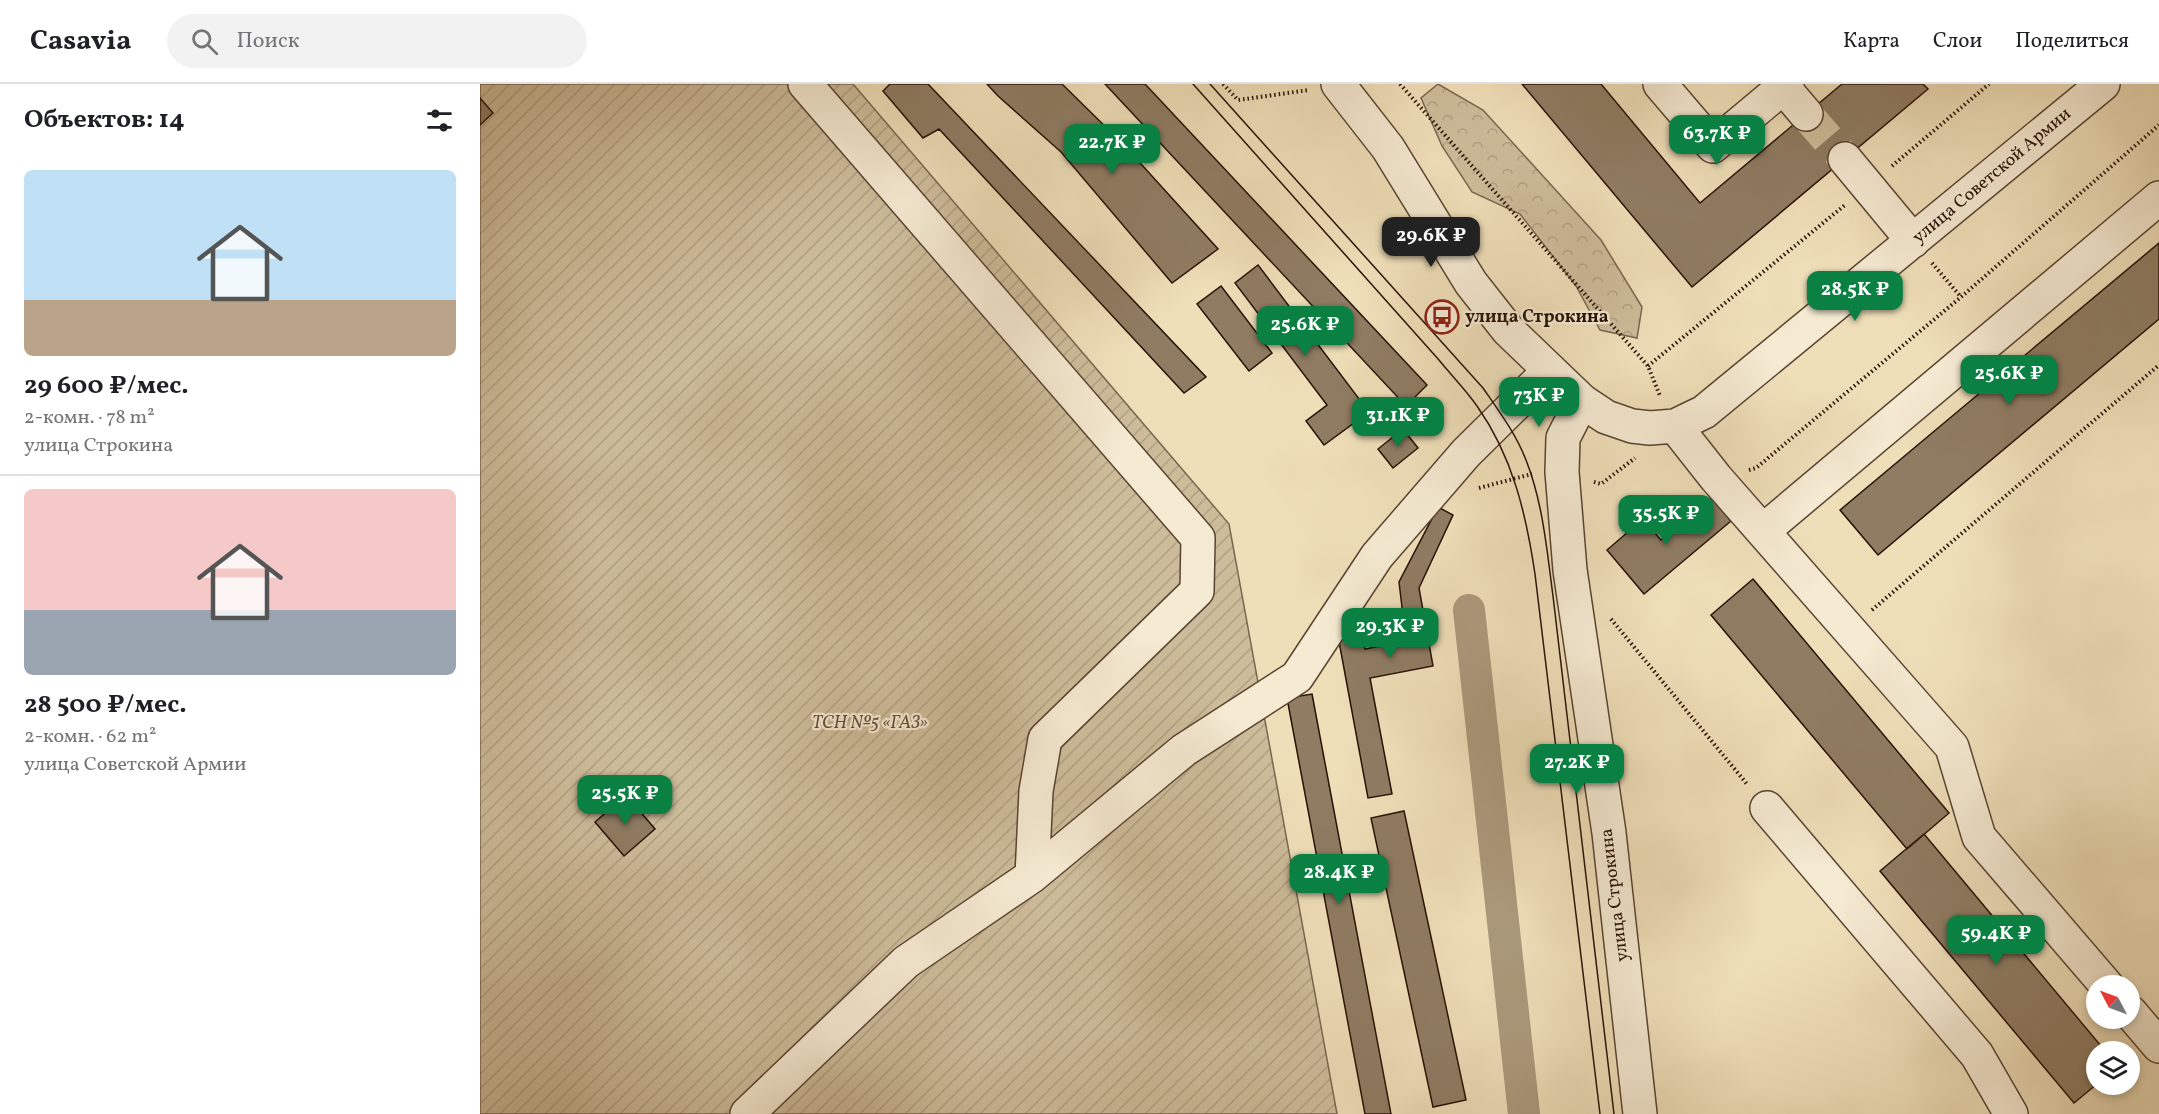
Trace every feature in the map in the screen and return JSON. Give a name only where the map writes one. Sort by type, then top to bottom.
[{"type":"street","points":[[805,84],[1198,538],[1197,591],[1045,739],[1036,791],[1032,876]]},
{"type":"street","points":[[1660,84],[1713,146],[1785,85],[1806,114]]},
{"type":"street","name":"улица Советской Армии","points":[[1582,401],[1606,417],[1632,426],[1650,428],[1675,426],[1704,412],[2103,84]]},
{"type":"street","points":[[1325,87],[1388,148],[1471,283],[1508,330],[1582,401]]},
{"type":"street","points":[[1845,159],[1913,241]]},
{"type":"street","points":[[1763,531],[2159,198]]},
{"type":"street","points":[[747,1114],[906,963],[1032,876],[1184,750],[1297,676],[1377,556],[1466,453],[1549,370]]},
{"type":"street","name":"улица Строкина","points":[[1582,401],[1563,438],[1562,472],[1570,570],[1609,833],[1640,1114]]},
{"type":"street","points":[[1675,426],[1716,478],[1952,747],[1979,837],[2098,975]]},
{"type":"street","points":[[1767,808],[1977,1055],[2011,1114]]},
{"type":"street","points":[[2140,1024],[2159,1046]]},
{"type":"path","points":[[1223,84],[1238,100],[1325,87]]},
{"type":"path","points":[[1400,84],[1648,366],[1675,426]]},
{"type":"path","points":[[1648,366],[1989,84]]},
{"type":"path","points":[[1716,478],[1756,468],[1961,297],[2159,125]]},
{"type":"path","points":[[1913,241],[1961,297]]},
{"type":"path","points":[[1848,630],[2159,365]]},
{"type":"path","points":[[1608,616],[1767,808]]},
{"type":"green space","name":"ТСН №5 «ГАЗ»","points":[[480,84],[853,84],[1229,524],[1337,1114],[480,1114]]},
{"type":"green space","points":[[1438,84],[1483,110],[1601,240],[1642,307],[1637,338],[1600,330],[1576,286],[1520,214],[1472,192],[1442,146],[1421,98]]},
{"type":"building","points":[[890,84],[928,84],[1206,377],[1184,393],[939,129],[923,138],[883,91]]},
{"type":"building","points":[[987,84],[1062,84],[1122,143],[1218,249],[1172,283],[1061,152]]},
{"type":"building","points":[[1105,84],[1145,84],[1427,385],[1406,406]]},
{"type":"building","points":[[1522,84],[1601,84],[1700,203],[1842,84],[1923,84],[1928,89],[1692,287]]},
{"type":"building","points":[[480,98],[493,113],[480,125]]},
{"type":"building","points":[[2159,243],[2159,319],[1878,555],[1840,510]]},
{"type":"building","points":[[1258,265],[1369,412],[1324,445],[1306,421],[1327,405],[1235,283]]},
{"type":"building","points":[[1221,286],[1272,353],[1249,371],[1197,304]]},
{"type":"building","points":[[1403,429],[1418,448],[1393,468],[1378,449]]},
{"type":"building","points":[[1712,498],[1731,521],[1644,594],[1607,550],[1643,519],[1661,540]]},
{"type":"building","points":[[1438,507],[1453,515],[1419,588],[1433,666],[1370,678],[1392,794],[1368,798],[1338,636],[1362,632],[1365,649],[1406,641],[1399,582]]},
{"type":"building","points":[[1753,579],[1949,813],[1907,849],[1711,615]]},
{"type":"building","points":[[1312,694],[1391,1114],[1365,1114],[1287,698]]},
{"type":"building","points":[[626,795],[655,829],[624,856],[595,822]]},
{"type":"building","points":[[1404,811],[1466,1100],[1433,1107],[1371,818]]},
{"type":"building","points":[[1924,834],[2097,1041],[2086,1041],[2086,1093],[2074,1103],[1880,871]]},
{"type":"waterway","points":[[1469,610],[1524,1114]]},
{"type":"tunnel","points":[[1806,114],[1845,159]]},
{"type":"tram line","points":[[1193,84],[1468,394],[1489,425],[1509,466],[1522,508],[1535,574],[1600,1114]]},
{"type":"tram line","points":[[1210,84],[1483,388],[1512,432],[1526,460],[1537,493],[1549,562],[1614,1114]]},
{"type":"place","name":"улица Строкина","points":[[1442,317]]}]
